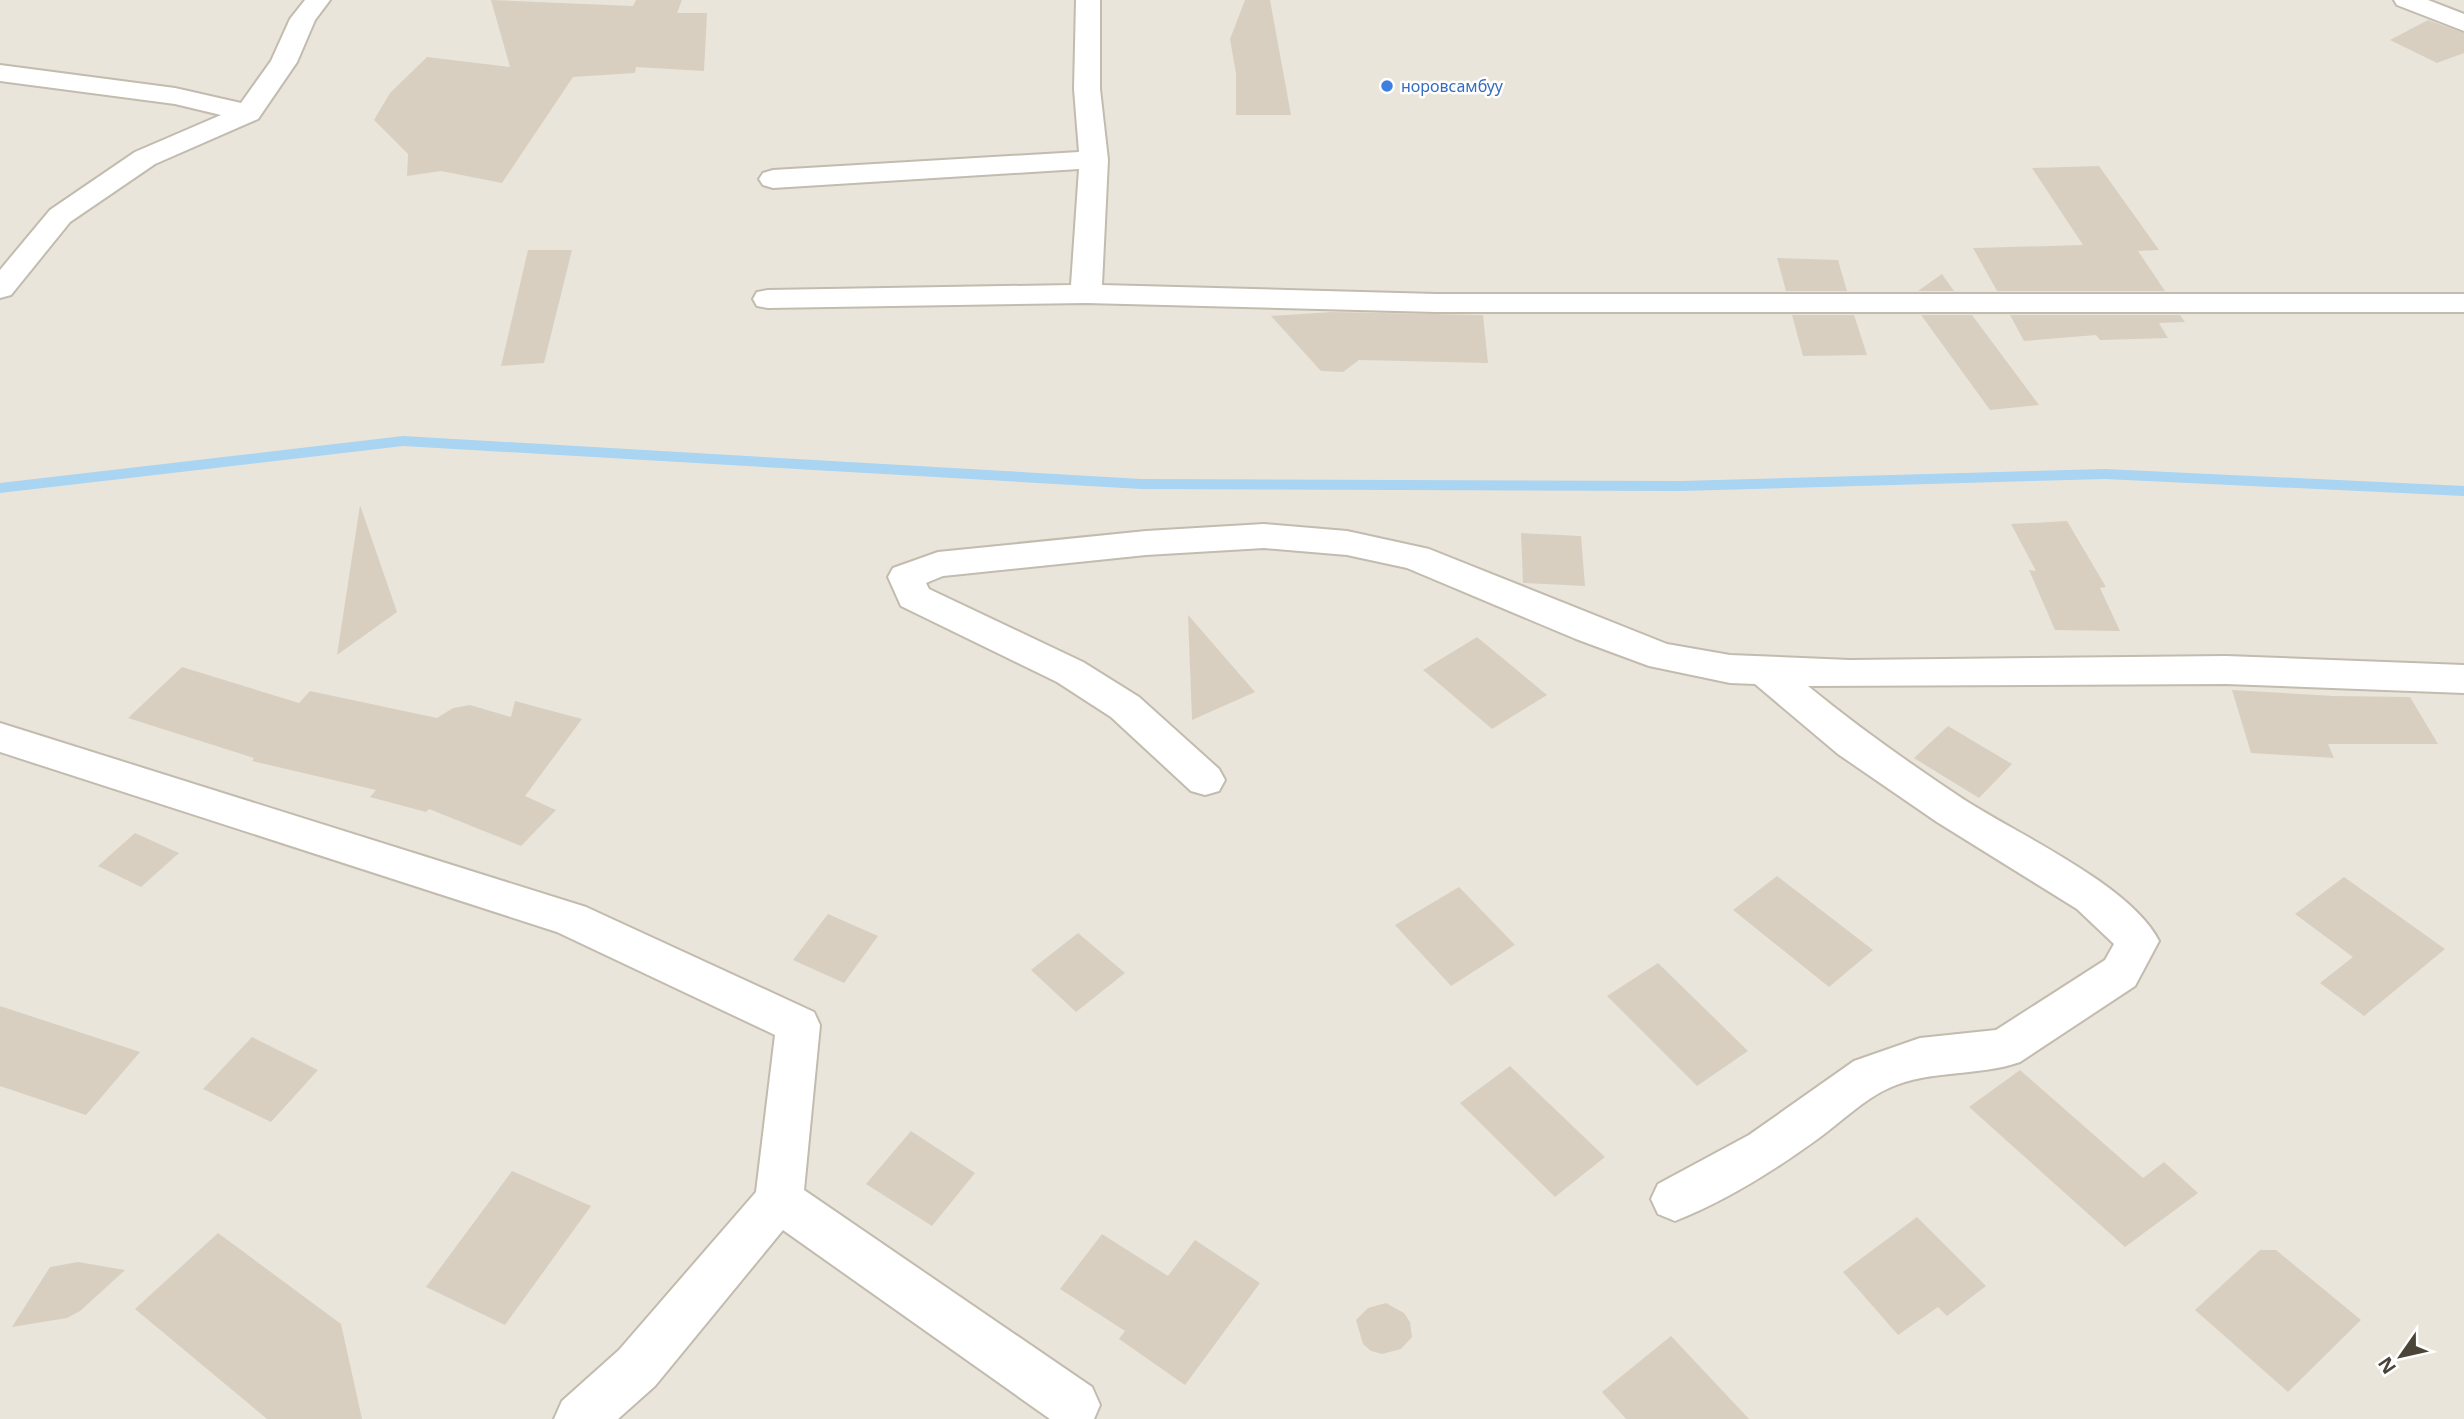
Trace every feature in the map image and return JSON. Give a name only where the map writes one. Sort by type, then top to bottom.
[{"type":"street","points":[[0,289],[60,216],[145,158],[248,113],[284,62],[303,19],[318,0]]},
{"type":"street","points":[[1086,294],[1094,160],[1087,89],[1088,0]]},
{"type":"street","points":[[2406,0],[2464,23]]},
{"type":"street","points":[[0,73],[175,96],[248,113]]},
{"type":"street","points":[[773,179],[990,164],[1094,160]]},
{"type":"street","points":[[768,299],[1086,294],[1450,303],[2464,303]]},
{"type":"street","points":[[1205,780],[1125,707],[1070,672],[914,597],[906,577],[938,564],[1146,543],[1264,537],[1347,543],[1416,558],[1589,630],[1662,656],[1730,669],[1850,674],[2226,670],[2464,679]]},
{"type":"street","points":[[1675,1199],[1766,1150],[1870,1075],[1920,1057],[2004,1048],[2120,973],[2138,941],[2092,897],[1951,811],[1852,744],[1765,671]]},
{"type":"street","points":[[0,737],[571,919],[798,1025],[779,1200],[637,1368],[580,1419]]},
{"type":"street","points":[[779,1200],[1074,1405]]},
{"type":"shaded area","points":[[0,0],[2464,0],[2464,1419],[0,1419]]},
{"type":"building","points":[[491,0],[633,6],[636,0],[682,0],[677,13],[707,13],[704,71],[636,67],[635,73],[573,77],[502,183],[441,171],[407,176],[408,154],[374,120],[390,93],[427,57],[510,67]]},
{"type":"building","points":[[1245,0],[1270,0],[1291,115],[1236,115],[1236,74],[1230,39]]},
{"type":"building","points":[[2428,20],[2464,33],[2464,53],[2437,63],[2390,40]]},
{"type":"building","points":[[2099,166],[2159,250],[2138,251],[2165,291],[1997,291],[1973,248],[2083,245],[2032,168]]},
{"type":"building","points":[[528,250],[572,250],[544,363],[501,366]]},
{"type":"building","points":[[1777,258],[1838,260],[1847,291],[1786,291]]},
{"type":"building","points":[[1942,274],[1954,291],[1918,291]]},
{"type":"building","points":[[1332,312],[1483,315],[1488,363],[1359,360],[1343,372],[1321,371],[1271,316]]},
{"type":"building","points":[[1792,315],[1854,315],[1867,355],[1803,356]]},
{"type":"building","points":[[1921,315],[1972,315],[2039,405],[1990,410]]},
{"type":"building","points":[[2010,315],[2180,315],[2185,322],[2159,323],[2168,338],[2100,340],[2096,335],[2024,341]]},
{"type":"building","points":[[360,505],[397,612],[337,655]]},
{"type":"building","points":[[2067,521],[2106,587],[2100,588],[2120,631],[2055,630],[2029,570],[2036,571],[2011,524]]},
{"type":"building","points":[[1521,533],[1581,536],[1585,586],[1523,583]]},
{"type":"building","points":[[1188,615],[1255,692],[1192,720]]},
{"type":"building","points":[[1477,637],[1547,695],[1492,729],[1423,670]]},
{"type":"building","points":[[182,667],[299,703],[310,691],[437,718],[453,708],[470,705],[511,717],[515,701],[582,719],[525,796],[556,810],[521,846],[429,809],[426,812],[370,797],[376,790],[252,761],[254,758],[128,718]]},
{"type":"building","points":[[2232,690],[2410,697],[2438,744],[2328,744],[2334,758],[2251,753]]},
{"type":"building","points":[[1948,726],[2012,764],[1979,798],[1914,758]]},
{"type":"building","points":[[135,833],[179,853],[141,887],[98,866]]},
{"type":"building","points":[[1777,876],[1873,950],[1829,987],[1733,910]]},
{"type":"building","points":[[2344,877],[2445,949],[2364,1016],[2320,983],[2353,957],[2295,914]]},
{"type":"building","points":[[1459,887],[1515,945],[1451,986],[1395,925]]},
{"type":"building","points":[[828,914],[878,936],[844,983],[793,960]]},
{"type":"building","points":[[1078,933],[1125,973],[1076,1012],[1031,970]]},
{"type":"building","points":[[1658,963],[1748,1051],[1697,1086],[1607,996]]},
{"type":"building","points":[[0,1006],[140,1052],[86,1115],[0,1086]]},
{"type":"building","points":[[252,1037],[318,1070],[271,1122],[203,1089]]},
{"type":"building","points":[[1510,1066],[1605,1157],[1555,1197],[1460,1103]]},
{"type":"building","points":[[2020,1070],[2143,1178],[2164,1162],[2198,1193],[2125,1247],[1969,1107]]},
{"type":"building","points":[[911,1131],[975,1173],[932,1226],[866,1184]]},
{"type":"building","points":[[512,1171],[591,1206],[505,1325],[426,1287]]},
{"type":"building","points":[[1917,1217],[1986,1286],[1947,1316],[1938,1307],[1898,1335],[1843,1272]]},
{"type":"building","points":[[218,1233],[341,1324],[362,1419],[267,1419],[135,1309]]},
{"type":"building","points":[[1102,1234],[1168,1276],[1195,1240],[1260,1283],[1185,1385],[1119,1339],[1125,1331],[1060,1289]]},
{"type":"building","points":[[2260,1250],[2276,1250],[2361,1320],[2288,1392],[2195,1310]]},
{"type":"building","points":[[78,1262],[125,1270],[80,1311],[67,1318],[12,1327],[50,1267]]},
{"type":"building","points":[[1386,1303],[1404,1313],[1410,1322],[1412,1337],[1401,1349],[1382,1354],[1371,1351],[1363,1344],[1356,1320],[1368,1308]]},
{"type":"building","points":[[1671,1336],[1749,1419],[1626,1419],[1602,1392]]},
{"type":"waterway","points":[[0,488],[403,441],[1141,484],[1681,486],[2105,474],[2464,491]]},
{"type":"place","name":"норовсамбуу","points":[[1387,86]]}]
